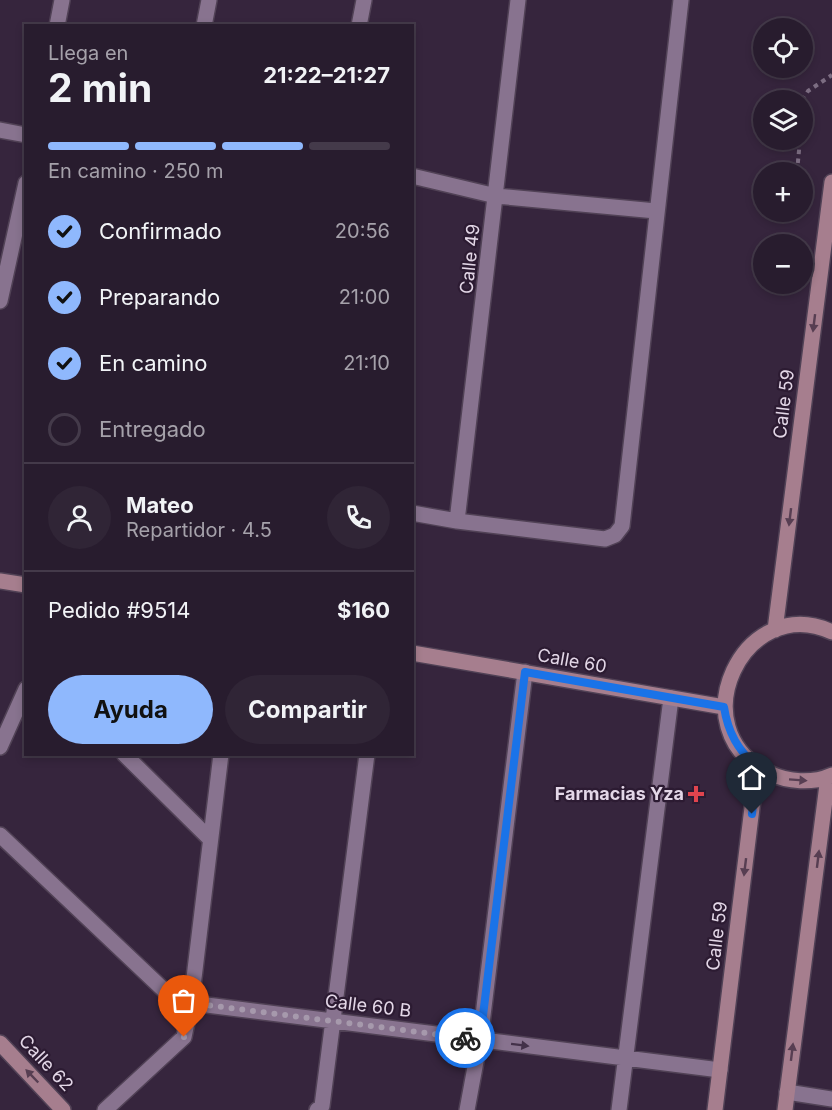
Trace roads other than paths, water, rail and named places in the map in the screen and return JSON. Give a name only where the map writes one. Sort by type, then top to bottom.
[{"type":"main road","name":"Calle 59","points":[[775,630],[832,182]]},
{"type":"main road","points":[[0,581],[24,585]]},
{"type":"main road","points":[[785,1110],[830,776],[804,781],[780,778],[757,767],[734,741],[727,724],[724,707],[725,691],[737,660],[760,638],[775,630],[811,626],[832,632]]},
{"type":"main road","name":"Calle 60","points":[[414,652],[724,707]]},
{"type":"main road","name":"Calle 59","points":[[715,1110],[757,767]]},
{"type":"main road","name":"Calle 62","points":[[0,1043],[63,1110]]},
{"type":"street","points":[[57,24],[62,0]]},
{"type":"street","points":[[204,24],[209,0]]},
{"type":"street","points":[[359,24],[364,0]]},
{"type":"street","name":"Calle 49","points":[[457,521],[519,0]]},
{"type":"street","points":[[414,513],[457,521],[605,539],[615,535],[622,526],[681,0]]},
{"type":"street","points":[[0,130],[24,135]]},
{"type":"street","points":[[414,176],[496,196],[656,212]]},
{"type":"street","points":[[0,301],[24,192]]},
{"type":"street","points":[[467,1110],[480,1040],[525,672]]},
{"type":"street","points":[[0,747],[24,693]]},
{"type":"street","points":[[619,1110],[671,698]]},
{"type":"street","points":[[126,756],[210,838]]},
{"type":"street","points":[[105,1110],[184,1037],[191,1003],[221,756]]},
{"type":"street","points":[[317,1110],[321,1106],[333,1021],[367,756]]},
{"type":"street","name":"Calle 60 B","points":[[0,835],[167,993],[191,1003],[720,1070]]},
{"type":"street","points":[[787,1092],[832,1099]]},
{"type":"place","name":"Farmacias Yza","points":[[696,794]]}]
